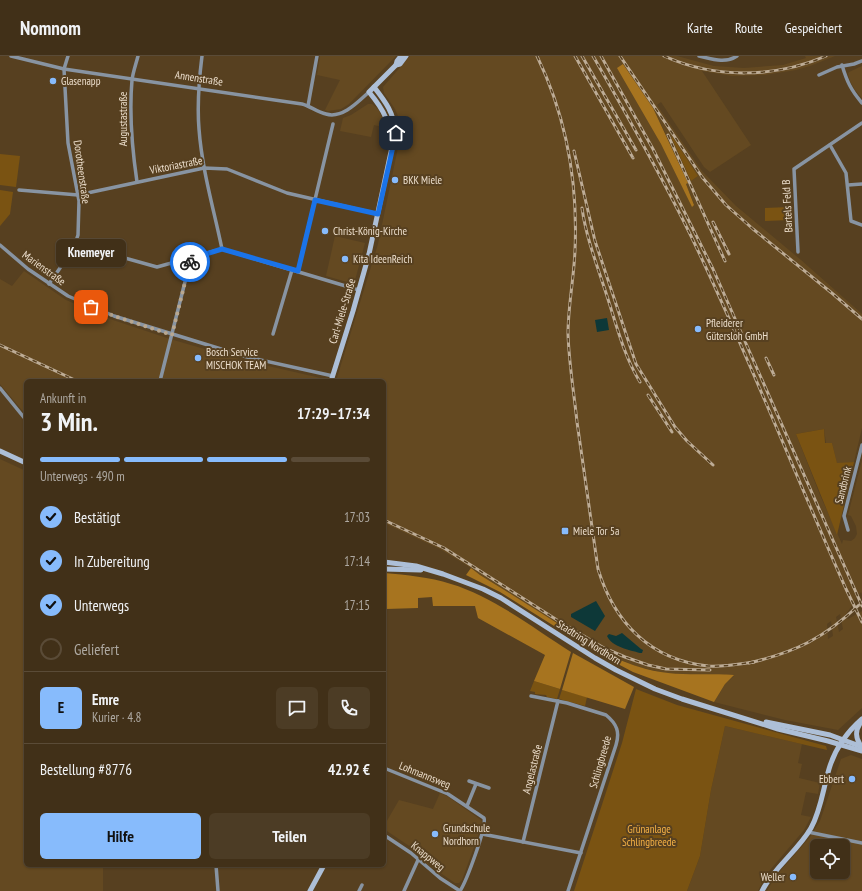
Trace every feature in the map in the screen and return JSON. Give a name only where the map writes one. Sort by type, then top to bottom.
[{"type":"street","name":"Annenstraße","points":[[11,56],[64,69],[199,88],[308,106],[324,114],[336,114],[343,112],[374,87]]},
{"type":"street","name":"Dorotheenstraße","points":[[49,284],[75,244],[78,235],[78,195],[68,143],[64,69],[68,56]]},
{"type":"street","name":"Augustastraße","points":[[137,182],[132,149],[131,120],[132,79],[138,56]]},
{"type":"street","points":[[202,56],[199,88],[199,128],[204,168],[222,249]]},
{"type":"street","points":[[308,106],[317,56]]},
{"type":"street","points":[[396,65],[401,56]]},
{"type":"street","points":[[374,87],[396,65],[400,64],[406,56]]},
{"type":"street","points":[[699,56],[721,61],[737,56]]},
{"type":"street","points":[[819,74],[842,65],[854,64],[862,61]]},
{"type":"street","points":[[842,65],[846,80],[852,92],[862,103]]},
{"type":"street","name":"Carl-Miele-Straße","points":[[331,379],[369,254],[396,133],[394,120],[389,108],[374,87]]},
{"type":"street","name":"Carl-Miele-Straße","points":[[369,92],[386,114],[390,133],[390,155]]},
{"type":"street","name":"Bartels Feld B","points":[[798,252],[794,169],[862,123]]},
{"type":"street","points":[[298,271],[333,124]]},
{"type":"street","points":[[830,145],[846,173],[852,221],[862,225]]},
{"type":"street","name":"Viktoriastraße","points":[[19,190],[78,195],[204,168],[221,168],[233,170],[286,193],[378,214]]},
{"type":"street","points":[[848,185],[862,184]]},
{"type":"street","points":[[75,244],[157,267],[222,249],[359,290]]},
{"type":"street","name":"Marienstraße","points":[[0,245],[28,269],[49,284],[86,305],[172,335],[247,357],[331,379]]},
{"type":"street","points":[[161,379],[190,259]]},
{"type":"street","points":[[273,334],[292,270]]},
{"type":"street","points":[[0,388],[24,418]]},
{"type":"street","name":"Sandbrink","points":[[848,530],[844,516],[862,445]]},
{"type":"street","points":[[0,452],[24,462]]},
{"type":"street","name":"Stadtring Nordhorn","points":[[386,562],[416,566],[482,589],[501,598],[595,658],[655,690],[746,718],[826,734],[841,743],[862,752]]},
{"type":"street","name":"Stadtring Nordhorn","points":[[386,569],[428,570]]},
{"type":"street","name":"Schlingbreede","points":[[531,696],[558,701],[606,715],[615,724],[618,733],[616,745],[568,891]]},
{"type":"street","name":"Angelastraße","points":[[523,842],[558,701]]},
{"type":"street","points":[[762,891],[770,876],[808,832],[818,812],[829,768],[841,743],[852,728],[862,720]]},
{"type":"street","name":"Stadtring Nordhorn","points":[[862,720],[858,727],[856,736],[862,747]]},
{"type":"street","name":"Stadtring Nordhorn","points":[[841,743],[862,747]]},
{"type":"street","name":"Lohmannsweg","points":[[386,769],[448,794],[484,818],[485,822],[482,834],[460,891]]},
{"type":"street","points":[[469,781],[489,788]]},
{"type":"street","points":[[467,806],[476,784]]},
{"type":"street","points":[[808,832],[862,843]]},
{"type":"street","points":[[482,834],[581,853]]},
{"type":"street","name":"Knappweg","points":[[386,837],[411,853],[440,878],[460,891]]},
{"type":"street","points":[[404,891],[418,860]]},
{"type":"street","points":[[216,867],[218,891]]},
{"type":"street","points":[[310,891],[322,867]]},
{"type":"street","points":[[359,891],[362,885]]},
{"type":"shaded area","points":[[320,56],[396,56],[349,104],[341,109],[328,111],[325,110],[340,80],[317,75]]},
{"type":"shaded area","points":[[410,56],[677,56],[714,66],[744,68],[783,65],[806,58],[805,56],[835,56],[796,70],[765,75],[732,76],[702,71],[751,145],[710,172],[704,167],[661,102],[657,105],[702,171],[736,206],[801,260],[862,314],[862,428],[854,462],[837,464],[832,443],[826,443],[824,429],[796,434],[820,495],[842,544],[843,540],[851,541],[857,534],[856,526],[851,516],[848,515],[862,460],[862,594],[861,592],[845,616],[848,619],[862,611],[862,708],[838,730],[785,720],[714,702],[725,684],[734,676],[723,674],[688,675],[665,673],[638,667],[607,654],[592,646],[440,549],[386,524],[386,379],[337,379],[378,244],[401,133],[400,121],[395,109],[384,93],[383,87]],"holes":[[[623,64],[653,108],[688,182],[686,184],[694,204],[692,206]],[[672,137],[698,176],[691,181],[672,139]],[[840,614],[843,629],[839,632],[836,617]],[[831,621],[833,636],[828,639],[827,624]]]},
{"type":"shaded area","points":[[623,64],[653,108],[688,183],[686,184],[694,205],[692,207],[661,144],[617,68]]},
{"type":"shaded area","points":[[862,66],[862,98],[855,90],[848,74],[849,72]]},
{"type":"shaded area","points":[[368,104],[372,104],[378,109],[387,128],[374,125],[371,137],[340,131],[343,118],[351,115]]},
{"type":"shaded area","name":"Kita IdeenReich","points":[[335,236],[365,243],[354,284],[326,276]]},
{"type":"shaded area","points":[[24,271],[66,300],[113,320],[170,339],[246,361],[325,379],[24,379],[24,413],[0,384],[0,279],[12,286]]},
{"type":"shaded area","points":[[0,459],[24,470],[24,867],[103,867],[103,891],[0,891]]},
{"type":"shaded area","points":[[471,568],[580,638],[612,656],[635,666],[668,673],[734,675],[725,684],[714,702],[633,672],[597,653],[500,592],[466,575]]},
{"type":"shaded area","points":[[386,573],[426,578],[466,589],[497,605],[571,652],[560,689],[534,681],[545,655],[478,618],[475,606],[433,606],[432,597],[418,598],[418,608],[386,609]]},
{"type":"shaded area","points":[[573,653],[634,687],[625,709],[562,690]]},
{"type":"shaded area","points":[[725,726],[802,744],[798,763],[802,764],[799,778],[820,783],[818,794],[806,792],[801,815],[811,817],[804,830],[765,876],[758,891],[687,891],[700,856],[711,790]]},
{"type":"shaded area","points":[[851,755],[862,759],[862,891],[767,891],[775,877],[810,837],[820,821],[841,759]]},
{"type":"shaded area","name":"Grundschule Nordhorn","points":[[440,793],[447,796],[482,822],[462,880],[459,883],[455,883],[426,863],[427,858],[386,830],[386,823],[399,800],[433,809]]},
{"type":"green space","points":[[672,136],[698,176],[691,181],[672,139]]},
{"type":"green space","points":[[0,154],[20,156],[16,187],[0,185]]},
{"type":"green space","points":[[0,190],[13,192],[10,214],[0,226]]},
{"type":"green space","points":[[789,207],[790,220],[765,221],[765,208]]},
{"type":"green space","points":[[824,429],[825,443],[832,443],[837,463],[854,462],[837,535],[796,434]]},
{"type":"green space","points":[[534,681],[560,689],[557,699],[547,697],[546,695],[535,694],[535,692],[530,691]]},
{"type":"green space","name":"Grünanlage Schlingbreede","points":[[636,689],[677,705],[826,746],[827,750],[725,726],[711,790],[700,856],[687,891],[574,891],[622,743]]},
{"type":"green space","points":[[562,690],[587,697],[585,706],[559,699]]},
{"type":"water","points":[[607,318],[609,330],[597,332],[595,320]]},
{"type":"water","points":[[596,601],[605,616],[595,631],[571,617],[571,614]]},
{"type":"water","points":[[622,633],[643,650],[642,653],[617,645],[609,640],[607,636],[609,634],[616,636]]},
{"type":"railway","points":[[537,56],[556,102],[563,126],[572,175],[575,250],[568,334],[570,367],[598,569],[614,606],[637,635],[652,647],[669,656],[687,662],[708,666],[726,666],[754,662]]},
{"type":"railway","points":[[575,56],[633,158]]},
{"type":"railway","points":[[582,56],[636,150]]},
{"type":"railway","points":[[593,56],[668,190],[712,280],[846,589],[862,622]]},
{"type":"railway","points":[[601,56],[653,149],[713,269],[862,606]]},
{"type":"railway","points":[[620,56],[702,177],[726,205],[862,319]]},
{"type":"railway","points":[[664,56],[683,64],[703,69],[745,73],[787,69],[826,56]]},
{"type":"railway","points":[[668,135],[725,261]]},
{"type":"railway","points":[[574,151],[595,241],[636,364],[675,427],[687,441],[713,465]]},
{"type":"railway","points":[[582,208],[589,240],[620,338],[640,382]]},
{"type":"railway","points":[[713,222],[729,254]]},
{"type":"railway","points":[[0,345],[73,379]]},
{"type":"railway","points":[[766,358],[774,375]]},
{"type":"railway","points":[[648,395],[672,432]]},
{"type":"railway","points":[[386,521],[444,548],[604,648],[648,665],[666,669],[710,670]]},
{"type":"railway","points":[[749,663],[795,649],[821,635],[846,617],[859,605]]},
{"type":"way so far","points":[[91,307],[172,335],[190,262]]},
{"type":"place","name":"Glasenapp","points":[[53,81]]},
{"type":"place","name":"BKK Miele","points":[[395,180]]},
{"type":"place","name":"Christ-König-Kirche","points":[[325,231]]},
{"type":"place","name":"Kita IdeenReich","points":[[345,259]]},
{"type":"place","name":"Knemeyer","points":[[91,307]]},
{"type":"place","name":"Pfleiderer Gütersloh GmbH","points":[[698,329]]},
{"type":"place","name":"Bosch Service MISCHOK TEAM","points":[[198,358]]},
{"type":"place","name":"Miele Tor 5a","points":[[565,531]]},
{"type":"place","name":"Ebbert","points":[[852,779]]},
{"type":"place","name":"Grundschule Nordhorn","points":[[435,834]]},
{"type":"place","name":"Weller","points":[[793,877]]},
{"type":"route","points":[[190,262],[190,259],[222,249],[298,271],[315,200],[378,214],[396,133]]}]
